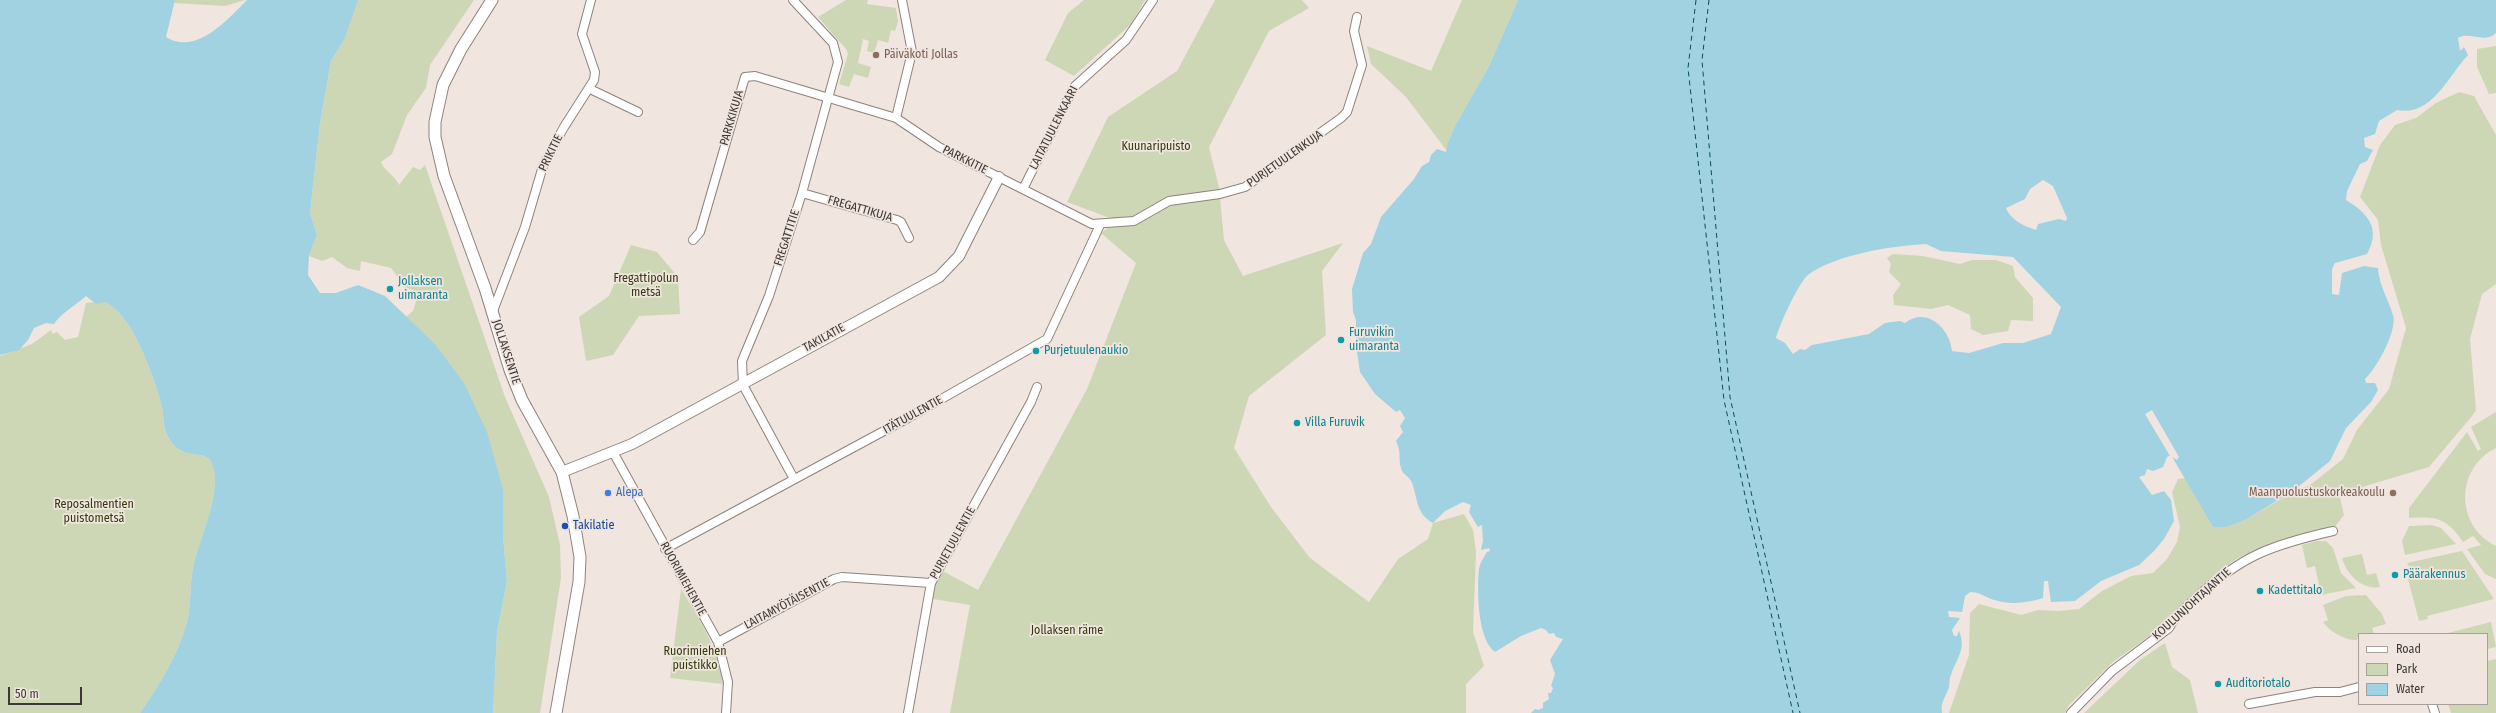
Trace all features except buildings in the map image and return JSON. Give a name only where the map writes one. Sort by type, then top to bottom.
[{"type":"main road","name":"JOLLAKSENTIE","points":[[492,0],[461,49],[443,84],[434,122],[438,153],[444,176],[493,311],[516,386],[562,472],[573,516],[580,564],[576,602],[556,713]]},
{"type":"street","name":"PRIKITIE","points":[[493,311],[525,227],[543,166],[564,127],[594,80],[595,72],[582,34],[591,0]]},
{"type":"street","name":"FREGATTITIE","points":[[793,0],[836,49],[838,62],[802,192],[769,296],[742,361],[743,385],[794,479]]},
{"type":"street","points":[[896,118],[912,52],[911,39],[902,0]]},
{"type":"street","name":"LAITATUULENKAARI","points":[[1023,189],[1074,87],[1126,40],[1152,0]]},
{"type":"street","name":"PURJETUULENKUJA","points":[[1100,225],[1111,221],[1134,221],[1169,201],[1220,194],[1245,187],[1341,118],[1347,112],[1362,66],[1354,31],[1356,17]]},
{"type":"street","name":"PARKKIKUJA","points":[[693,240],[700,232],[745,77],[755,76],[829,98]]},
{"type":"street","points":[[590,88],[638,112]]},
{"type":"street","name":"PARKKITIE","points":[[829,98],[896,118],[924,139],[1092,224],[1100,225]]},
{"type":"street","name":"TAKILATIE","points":[[562,472],[613,452],[743,385],[947,271],[959,256],[999,177]]},
{"type":"street","name":"FREGATTIKUJA","points":[[802,192],[897,220],[901,222],[909,238]]},
{"type":"street","name":"ITÄTUULENTIE","points":[[665,548],[1047,340],[1100,225]]},
{"type":"street","name":"PURJETUULENTIE","points":[[908,713],[931,583],[1031,402],[1037,387]]},
{"type":"street","name":"RUORIMIEHENTIE","points":[[613,452],[718,642],[728,682],[726,713]]},
{"type":"street","name":"KOULUNJOHTAJANTIE","points":[[2071,713],[2112,670],[2168,628],[2172,621],[2199,595],[2235,565],[2253,555],[2289,542],[2333,531]]},
{"type":"street","name":"LAITAMYÖTÄISENTIE","points":[[718,642],[834,579],[842,578],[931,583]]},
{"type":"street","points":[[2249,704],[2315,692],[2340,692],[2358,687]]},
{"type":"green space","points":[[175,0],[245,0],[225,6],[174,3]]},
{"type":"green space","points":[[310,0],[474,0],[430,65],[426,88],[407,115],[392,154],[381,162],[399,185],[413,167],[420,170],[425,165],[505,397],[549,497],[560,545],[561,578],[540,713],[493,713],[497,632],[507,581],[503,536],[435,344],[406,317],[413,311],[419,292],[405,287],[391,268],[361,261],[360,271],[347,268],[332,257],[322,261],[309,256],[317,235],[310,213],[320,123],[331,61],[344,40]]},
{"type":"green space","points":[[846,0],[868,0],[867,4],[896,8],[898,22],[895,31],[891,30],[888,43],[878,40],[874,53],[867,51],[869,41],[863,39],[858,63],[871,67],[868,78],[854,74],[849,87],[839,84],[848,54],[846,49],[818,17]]},
{"type":"green space","points":[[1084,0],[1145,0],[1131,24],[1074,76],[1045,60],[1068,13]]},
{"type":"green space","name":"Kuunaripuisto","points":[[1215,0],[1302,0],[1309,8],[1269,31],[1209,147],[1220,191],[1166,198],[1133,217],[1110,218],[1067,202],[1108,117],[1177,71]]},
{"type":"green space","points":[[1462,0],[1518,0],[1489,66],[1455,126],[1448,142],[1447,151],[1406,97],[1371,64],[1367,46],[1431,71]]},
{"type":"green space","points":[[2496,46],[2496,93],[2489,94],[2477,67],[2477,49]]},
{"type":"green space","points":[[2459,92],[2474,96],[2496,135],[2496,284],[2482,294],[2470,339],[2476,410],[2472,416],[2429,467],[2339,494],[2344,515],[2334,528],[2279,542],[2238,558],[2222,569],[2147,638],[2114,661],[2069,705],[2065,713],[1949,713],[1969,655],[1970,613],[1979,604],[2021,615],[2038,610],[2059,611],[2079,609],[2102,591],[2131,576],[2153,573],[2167,559],[2177,542],[2180,527],[2172,492],[2178,479],[2186,478],[2213,527],[2247,519],[2290,494],[2310,485],[2343,459],[2357,430],[2389,389],[2406,328],[2381,245],[2378,220],[2360,197],[2380,145],[2395,125],[2416,118],[2436,103]]},
{"type":"green space","name":"Jollaksen räme","points":[[1220,198],[1224,240],[1243,276],[1343,243],[1322,271],[1326,335],[1249,396],[1234,448],[1271,507],[1310,558],[1369,602],[1398,559],[1428,539],[1433,523],[1464,514],[1473,530],[1476,552],[1473,632],[1484,666],[1466,684],[1466,713],[950,713],[970,605],[927,598],[939,569],[978,590],[1087,389],[1136,263],[1101,233],[1111,226],[1134,225],[1169,205]]},
{"type":"green space","name":"Fregattipolun metsä","points":[[631,245],[657,252],[678,277],[680,314],[639,316],[613,355],[586,361],[579,317],[609,296]]},
{"type":"green space","points":[[1893,254],[1923,256],[1960,264],[1972,260],[1996,260],[2013,266],[2015,277],[2033,298],[2033,321],[2011,320],[2008,331],[1983,335],[1971,329],[1970,315],[1948,305],[1931,309],[1894,305],[1893,295],[1901,284],[1889,272],[1891,264],[1887,258]]},
{"type":"green space","name":"Reposalmentien puistometsä","points":[[107,301],[120,314],[141,349],[160,399],[166,434],[173,444],[179,449],[191,454],[207,457],[210,460],[214,471],[215,484],[213,498],[193,568],[188,618],[178,648],[172,660],[161,681],[140,713],[0,713],[0,356],[32,344],[51,330],[53,334],[57,332],[65,340],[78,337],[86,303]]},
{"type":"green space","points":[[2496,412],[2496,448],[2483,457],[2473,469],[2467,483],[2465,497],[2467,511],[2473,525],[2483,537],[2496,546],[2496,579],[2485,574],[2467,549],[2481,545],[2473,536],[2463,542],[2452,528],[2440,520],[2434,518],[2409,518],[2409,508],[2467,432],[2478,451],[2481,449],[2471,427]]},
{"type":"green space","points":[[2432,525],[2441,528],[2456,544],[2405,555],[2402,541],[2409,526]]},
{"type":"green space","points":[[2316,541],[2326,541],[2333,548],[2341,573],[2356,588],[2321,595],[2315,566],[2307,568],[2302,545]]},
{"type":"green space","points":[[2462,551],[2494,599],[2427,616],[2428,619],[2419,621],[2408,579],[2413,573],[2407,563]]},
{"type":"green space","points":[[2362,554],[2367,575],[2376,573],[2380,587],[2361,584],[2351,575],[2344,564],[2342,558]]},
{"type":"green space","name":"Ruorimiehen puistikko","points":[[681,589],[713,646],[721,671],[723,684],[670,678]]},
{"type":"green space","points":[[2366,595],[2382,614],[2386,624],[2372,628],[2374,633],[2358,633],[2357,640],[2348,639],[2333,632],[2323,622],[2328,620],[2323,605],[2346,596]]},
{"type":"green space","points":[[2491,622],[2496,647],[2488,649],[2488,633],[2448,633]]},
{"type":"green space","points":[[2165,643],[2172,667],[2190,680],[2198,713],[2084,713],[2140,660]]},
{"type":"green space","points":[[2496,659],[2496,713],[2451,713],[2448,705],[2488,705],[2488,661]]},
{"type":"water","points":[[0,0],[175,0],[166,37],[177,42],[188,42],[200,39],[220,26],[247,0],[358,0],[344,40],[331,61],[320,123],[310,213],[317,235],[309,256],[308,275],[320,293],[336,293],[358,285],[385,296],[435,344],[464,383],[487,432],[503,489],[503,536],[507,581],[497,632],[493,713],[140,713],[161,681],[172,660],[186,625],[189,611],[193,568],[213,499],[215,484],[214,471],[210,460],[207,457],[191,454],[179,449],[173,444],[166,434],[160,399],[141,349],[122,317],[107,302],[96,304],[86,296],[64,313],[54,324],[46,323],[34,328],[28,340],[19,350],[0,355]]},
{"type":"water","points":[[1518,0],[2496,0],[2496,33],[2492,36],[2482,38],[2462,36],[2458,38],[2460,51],[2464,47],[2468,55],[2438,93],[2430,101],[2420,107],[2409,111],[2397,110],[2379,121],[2375,134],[2364,138],[2365,147],[2373,150],[2367,161],[2360,164],[2347,191],[2346,200],[2354,205],[2366,217],[2373,230],[2373,237],[2367,254],[2335,263],[2332,269],[2332,294],[2339,295],[2342,273],[2364,266],[2378,268],[2380,280],[2393,315],[2394,322],[2385,349],[2375,367],[2365,379],[2366,383],[2375,383],[2378,390],[2371,402],[2346,428],[2330,461],[2293,491],[2247,519],[2226,527],[2213,527],[2171,455],[2167,457],[2163,467],[2153,471],[2147,469],[2145,475],[2139,477],[2152,495],[2164,491],[2171,500],[2174,521],[2164,539],[2139,565],[2101,581],[2075,601],[2051,602],[2048,581],[2044,581],[2043,598],[2025,602],[2000,602],[1977,593],[1970,592],[1965,596],[1962,612],[1948,611],[1949,617],[1960,618],[1952,630],[1954,636],[1957,636],[1959,631],[1962,643],[1960,654],[1950,676],[1949,687],[1943,703],[1942,713],[1531,713],[1535,709],[1538,710],[1543,708],[1543,703],[1549,699],[1548,693],[1551,693],[1553,688],[1551,686],[1555,674],[1550,660],[1563,639],[1556,637],[1554,633],[1549,634],[1546,630],[1541,628],[1521,636],[1495,652],[1489,646],[1482,625],[1478,601],[1478,578],[1480,567],[1487,552],[1490,551],[1489,548],[1481,550],[1483,541],[1482,525],[1478,527],[1469,512],[1471,505],[1463,502],[1445,511],[1433,523],[1420,511],[1411,481],[1403,472],[1400,465],[1399,449],[1396,441],[1403,432],[1400,426],[1405,418],[1400,410],[1396,412],[1375,394],[1360,372],[1356,345],[1356,320],[1353,312],[1352,289],[1363,253],[1371,244],[1381,217],[1414,179],[1422,166],[1429,162],[1431,155],[1437,149],[1446,152],[1448,142],[1455,126],[1489,66]],"holes":[[[2043,180],[2053,186],[2067,218],[2066,221],[2059,219],[2038,224],[2036,230],[2018,222],[2011,216],[2006,208],[2025,199],[2030,189]],[[1926,244],[1941,251],[2013,257],[2061,307],[2051,334],[2023,343],[2003,343],[1969,353],[1952,351],[1947,335],[1942,328],[1936,322],[1921,317],[1913,318],[1905,323],[1900,321],[1885,323],[1869,334],[1812,345],[1805,350],[1800,349],[1793,354],[1785,343],[1776,338],[1785,314],[1795,294],[1809,274],[1821,267],[1850,256],[1882,249]]]},
{"type":"pier","points":[[2152,410],[2179,457],[2177,460],[2170,456],[2145,414]]},
{"type":"ferry route","points":[[1696,0],[1688,68],[1724,400],[1793,713]]},
{"type":"ferry route","points":[[1709,0],[1702,60],[1730,397],[1800,713]]},
{"type":"place","name":"Päiväkoti Jollas","points":[[876,55]]},
{"type":"place","name":"Jollaksen uimaranta","points":[[390,289]]},
{"type":"place","name":"Furuvikin uimaranta","points":[[1341,340]]},
{"type":"place","name":"Purjetuulenaukio","points":[[1036,351]]},
{"type":"place","name":"Villa Furuvik","points":[[1297,423]]},
{"type":"place","name":"Alepa","points":[[608,493]]},
{"type":"place","name":"Maanpuolustuskorkeakoulu","points":[[2393,493]]},
{"type":"place","name":"Takilatie","points":[[565,526]]},
{"type":"place","name":"Päärakennus","points":[[2395,575]]},
{"type":"place","name":"Kadettitalo","points":[[2260,591]]},
{"type":"place","name":"Auditoriotalo","points":[[2218,684]]}]
